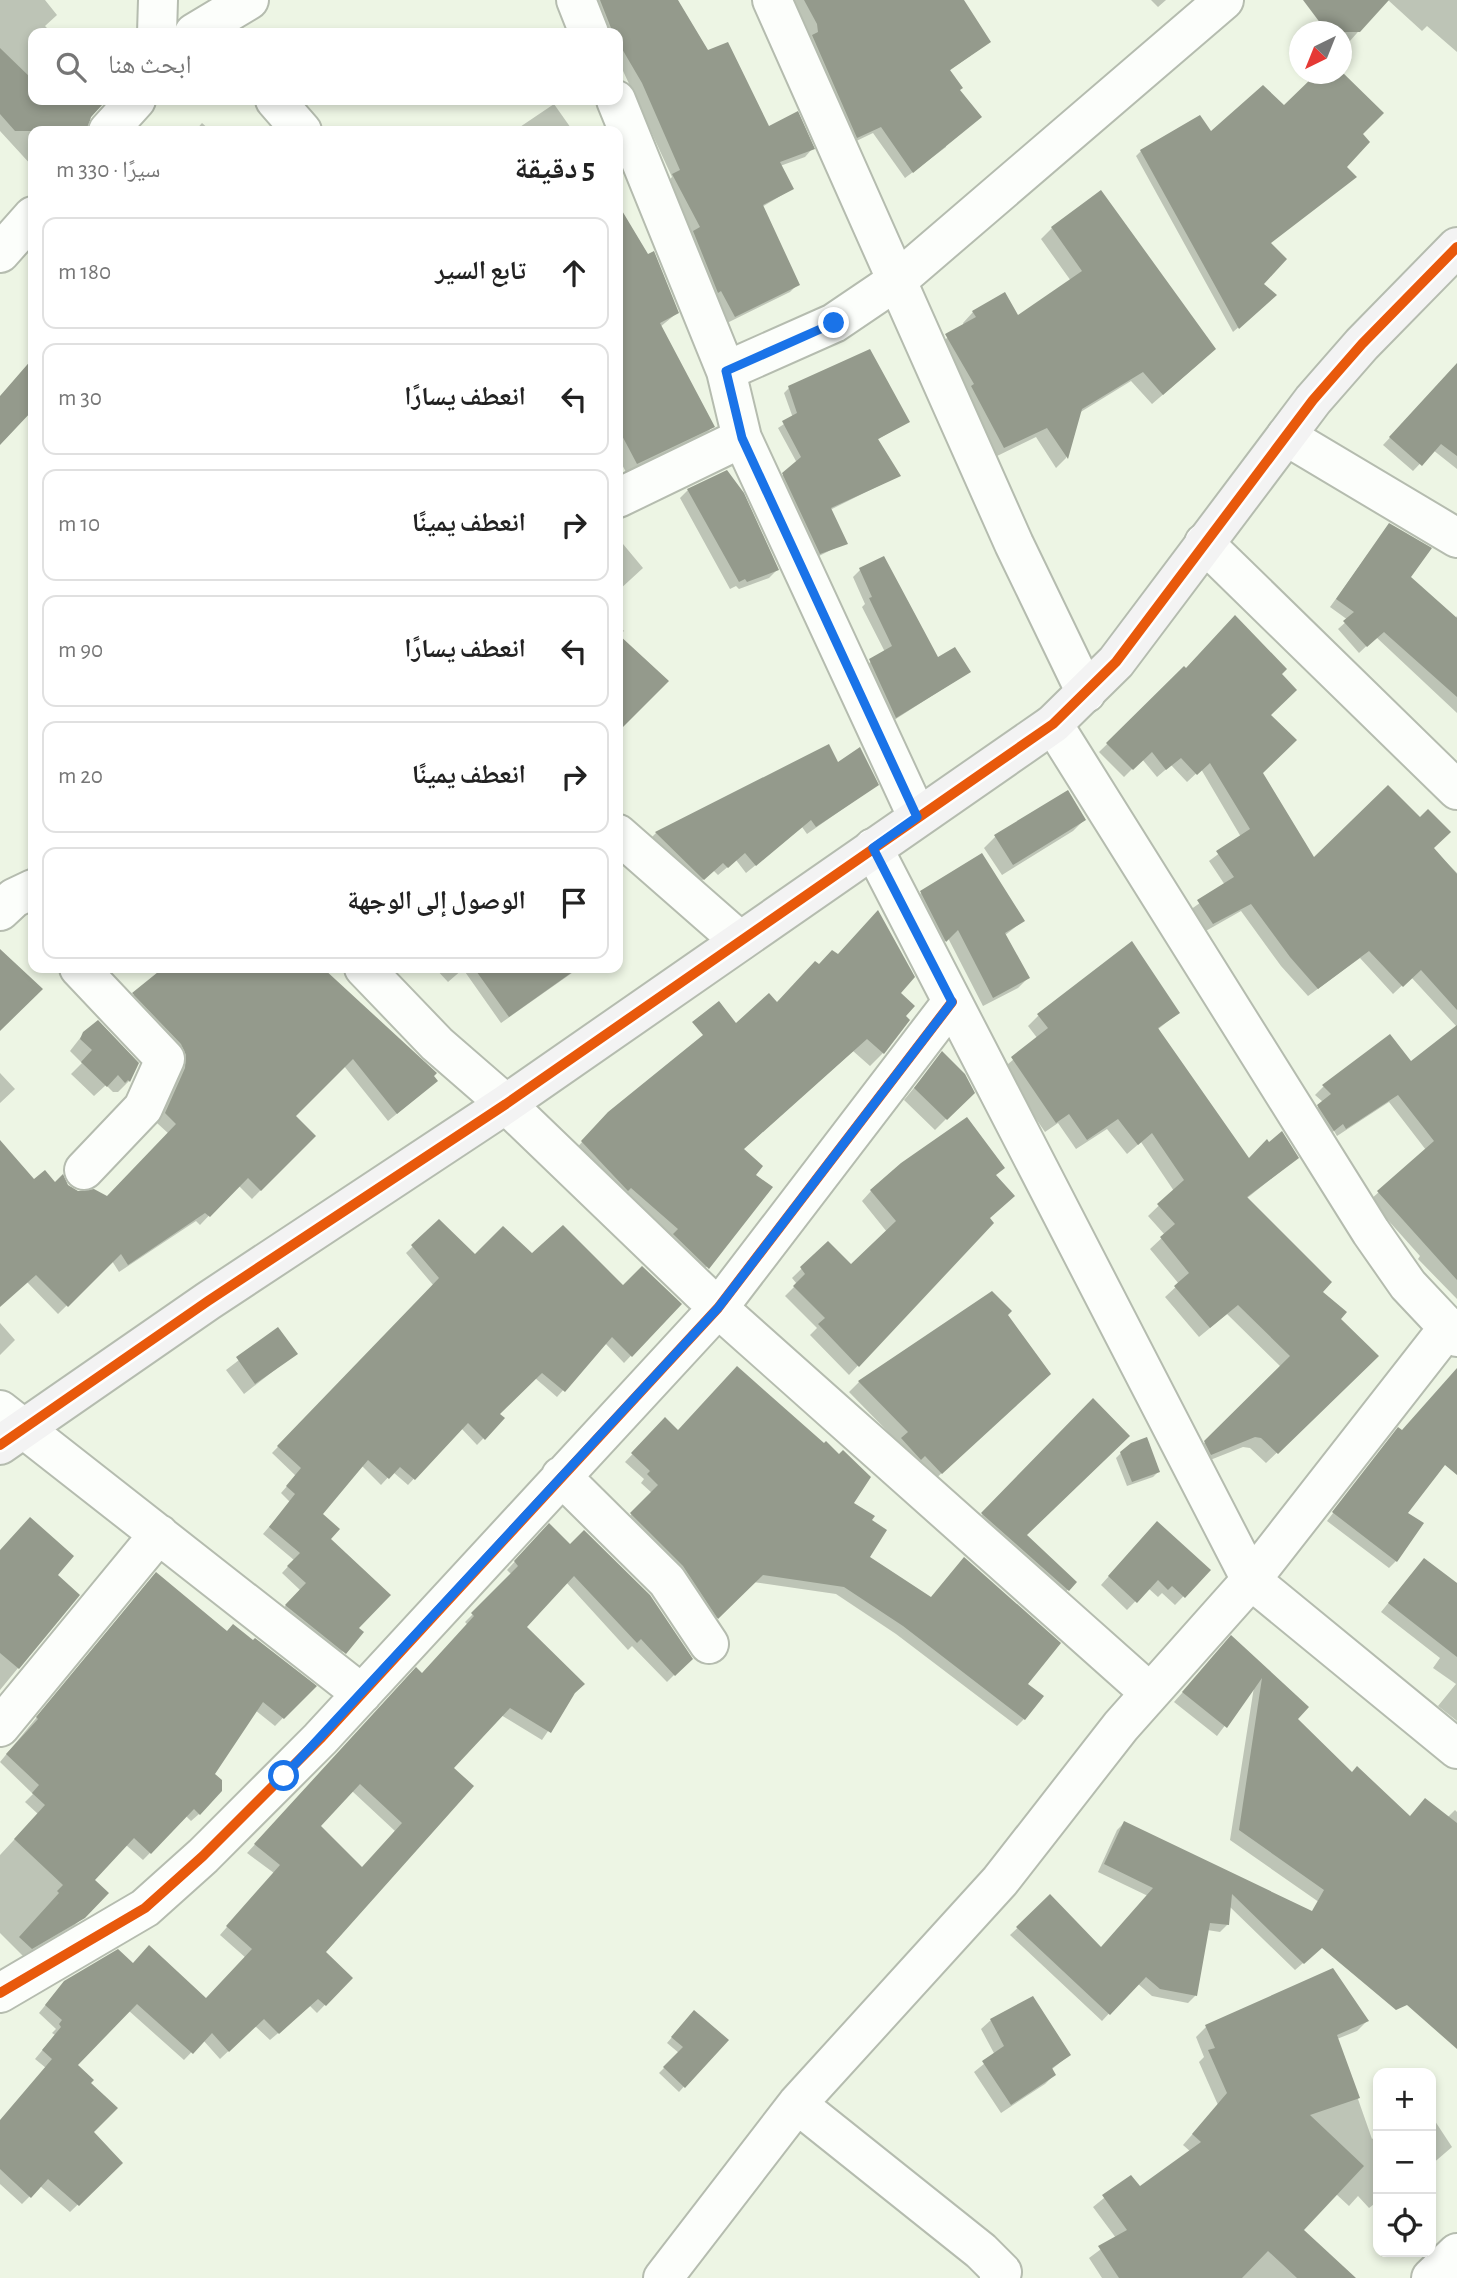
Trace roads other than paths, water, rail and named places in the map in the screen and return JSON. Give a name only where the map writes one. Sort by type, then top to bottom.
[{"type":"street","points":[[157,28],[158,0]]},
{"type":"street","points":[[204,28],[249,0]]},
{"type":"street","points":[[576,0],[587,28]]},
{"type":"street","points":[[772,0],[899,279],[1014,544],[1086,693]]},
{"type":"street","points":[[726,371],[834,323],[899,279],[1224,0]]},
{"type":"street","points":[[113,126],[131,105]]},
{"type":"street","points":[[279,105],[298,126]]},
{"type":"street","points":[[618,105],[726,371],[742,438],[917,817]]},
{"type":"street","points":[[0,253],[28,222]]},
{"type":"street","points":[[362,1694],[159,1534],[8,1428],[208,1301],[506,1104],[1053,724],[1086,693],[1147,623],[1286,436],[1363,344],[1457,247]]},
{"type":"street","points":[[1286,436],[1457,538]]},
{"type":"street","points":[[623,496],[742,438]]},
{"type":"street","points":[[1204,543],[1457,790]]},
{"type":"street","points":[[663,2278],[797,2104],[1000,1881],[1149,1692],[1251,1580],[1452,1333],[1408,1285],[1371,1232],[1053,724]]},
{"type":"street","points":[[623,838],[740,941]]},
{"type":"street","points":[[873,848],[1251,1580],[1457,1749]]},
{"type":"street","points":[[84,973],[165,1059],[143,1108],[84,1170]]},
{"type":"street","points":[[369,973],[437,1044],[506,1104],[718,1308],[1149,1692]]},
{"type":"street","points":[[0,1993],[145,1908],[212,1847],[362,1694],[718,1308],[952,1002]]},
{"type":"street","points":[[561,1476],[667,1581],[709,1644]]},
{"type":"street","points":[[0,1727],[159,1534]]},
{"type":"street","points":[[797,2104],[981,2251],[1002,2272],[999,2278]]},
{"type":"street","points":[[1431,2278],[1457,2253]]}]
